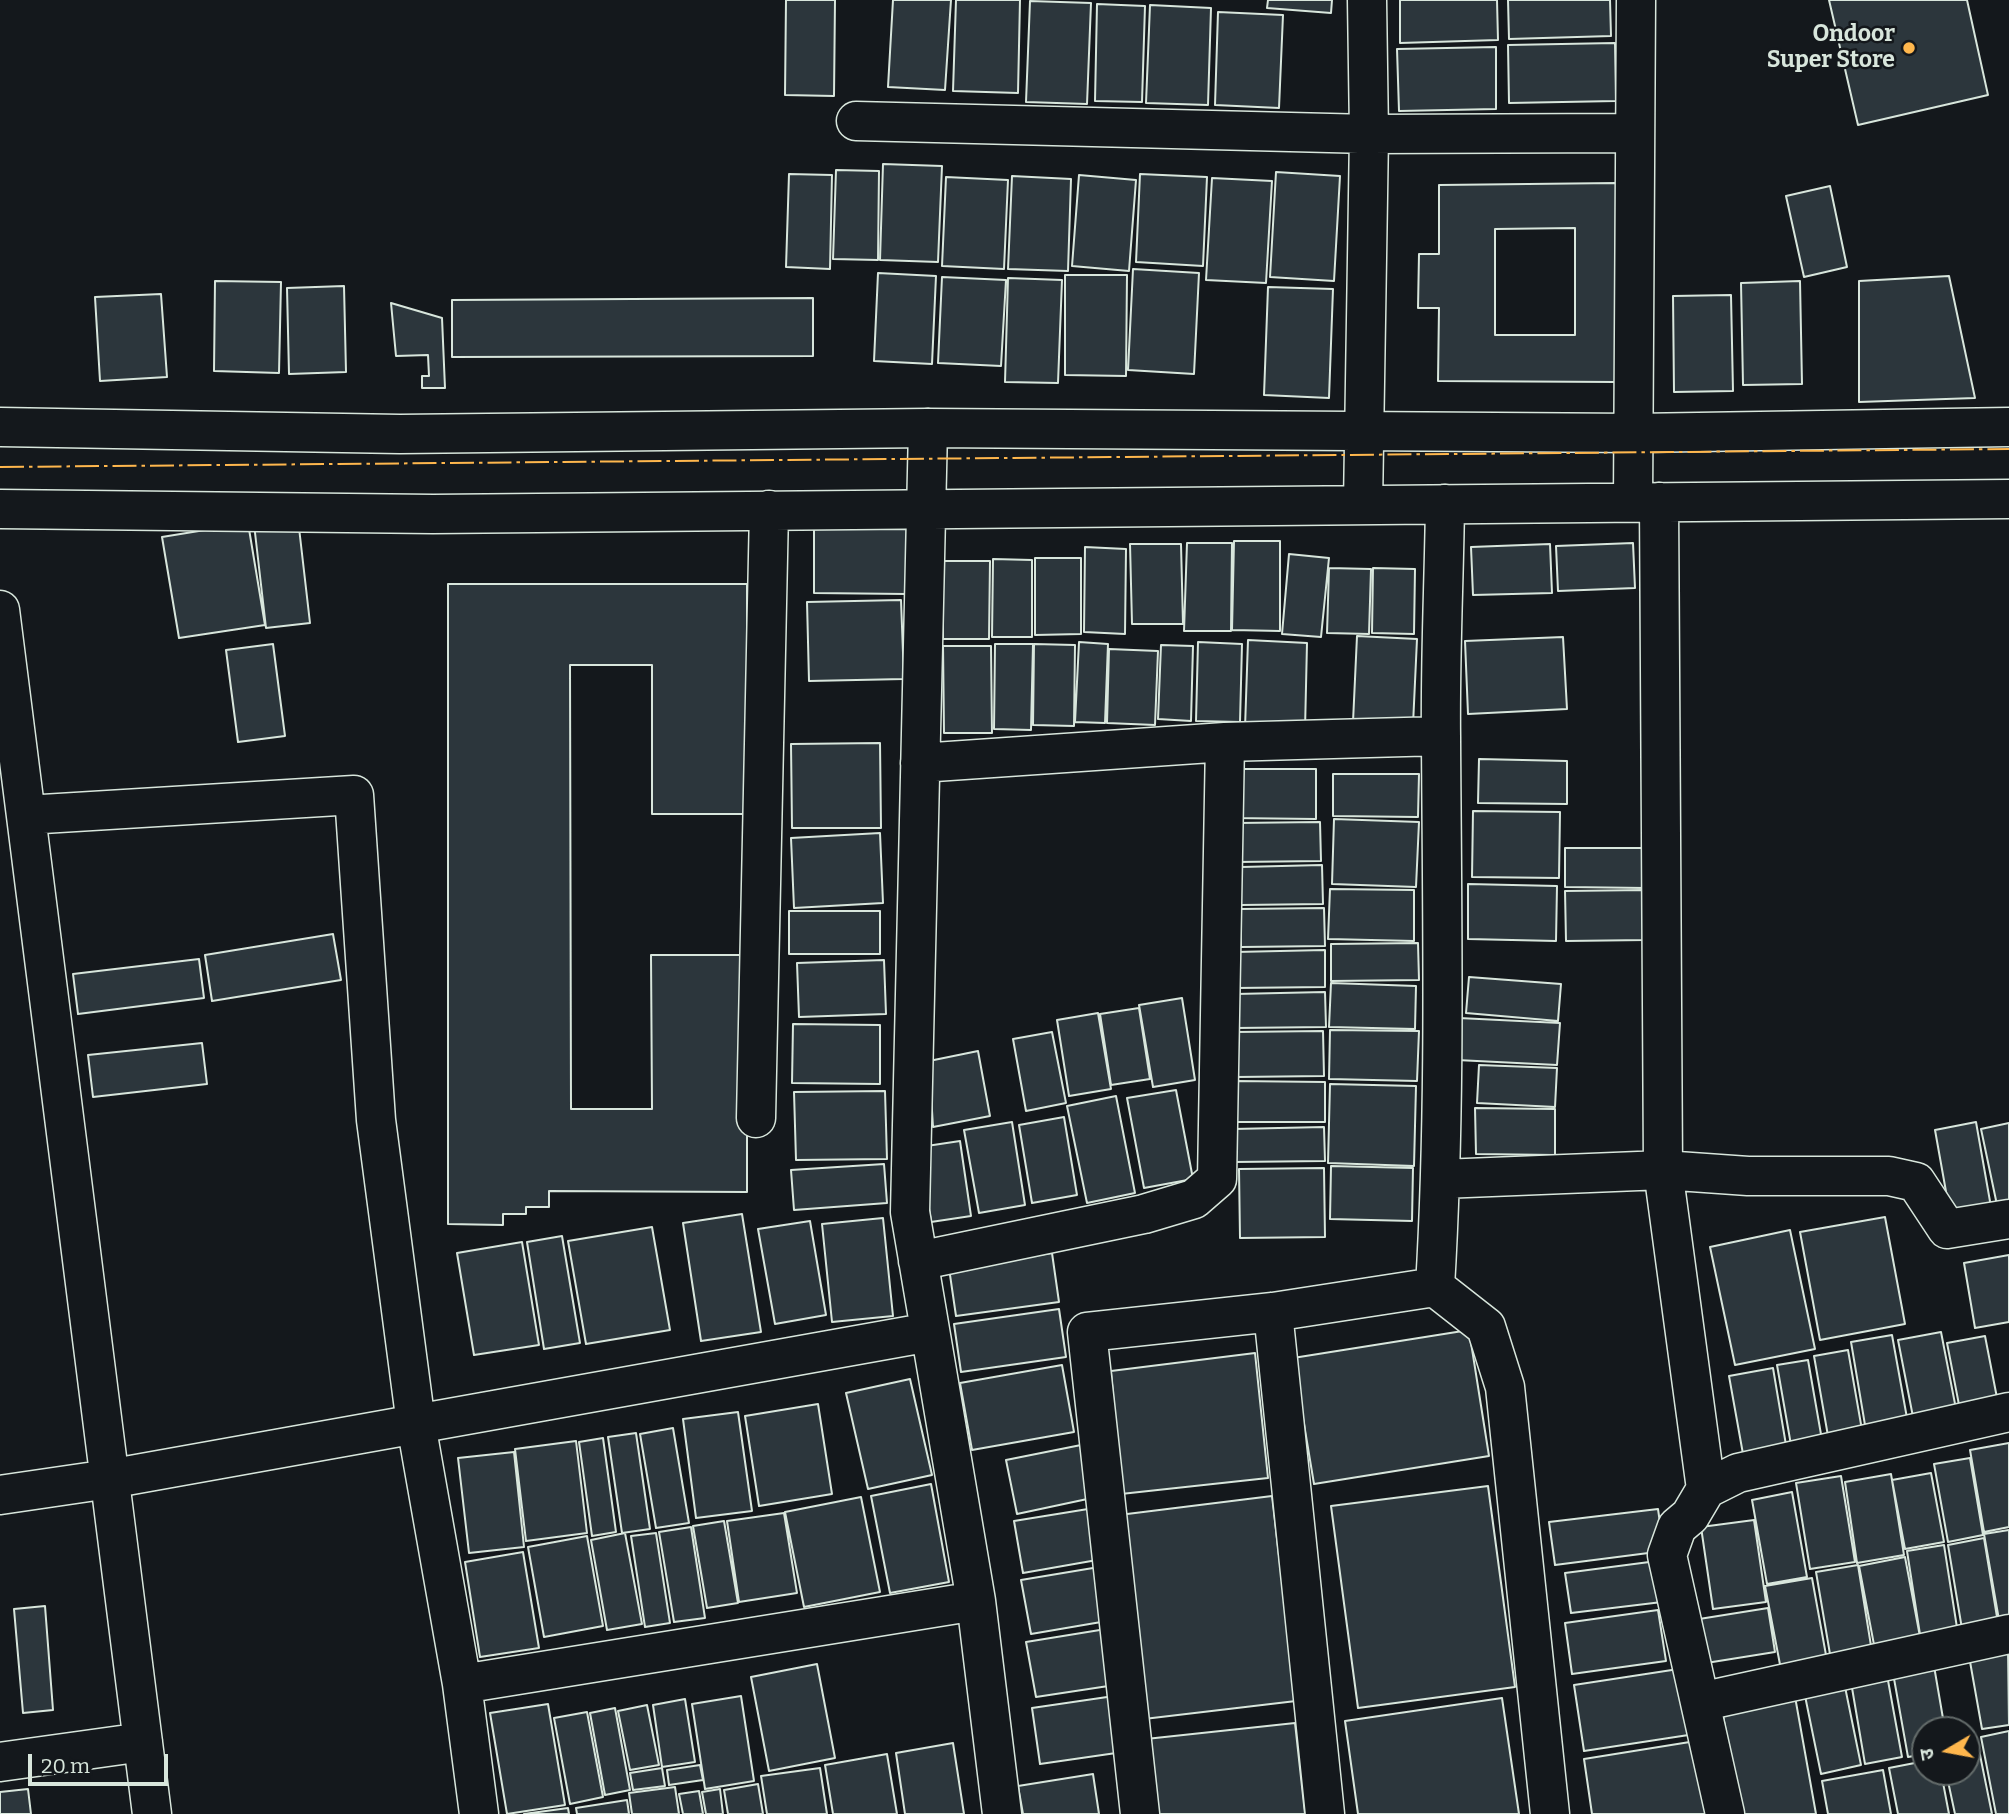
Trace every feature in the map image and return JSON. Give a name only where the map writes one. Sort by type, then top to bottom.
[{"type":"street","points":[[1363,505],[1369,134],[1367,0]]},
{"type":"street","points":[[1636,0],[1636,433],[1646,502],[1663,1170],[1706,1489]]},
{"type":"street","points":[[856,121],[1369,134],[1634,134]]},
{"type":"street","points":[[0,428],[400,433],[928,428],[1636,433],[2009,427]]},
{"type":"street","points":[[928,428],[910,1212],[976,1601],[1002,1814]]},
{"type":"street","points":[[0,509],[433,514],[2009,499]]},
{"type":"street","points":[[1435,1287],[1441,1179],[1444,841],[1441,736],[1445,503]]},
{"type":"street","points":[[756,1118],[769,510]]},
{"type":"street","points":[[0,610],[152,1814]]},
{"type":"street","points":[[920,763],[1225,742],[1441,736]]},
{"type":"street","points":[[918,1262],[1143,1214],[1194,1199],[1217,1179],[1225,742]]},
{"type":"street","points":[[26,815],[354,795],[376,1120],[416,1424],[462,1684],[479,1814]]},
{"type":"street","points":[[1441,1179],[1663,1170],[1748,1176],[1889,1176],[1916,1182],[1947,1229],[2009,1219]]},
{"type":"street","points":[[1140,1814],[1087,1332],[1273,1312],[1435,1287],[1486,1326],[1505,1387],[1550,1814]]},
{"type":"street","points":[[1273,1312],[1325,1814]]},
{"type":"street","points":[[0,1495],[109,1479],[930,1332]]},
{"type":"street","points":[[1725,1814],[1667,1555],[1677,1527],[1690,1516],[1706,1489],[1738,1473],[2009,1412]]},
{"type":"street","points":[[462,1684],[976,1601]]},
{"type":"street","points":[[1700,1702],[2009,1634]]},
{"type":"street","points":[[0,1762],[143,1742]]},
{"type":"building","points":[[786,0],[835,0],[834,96],[785,95]]},
{"type":"building","points":[[893,0],[951,0],[945,90],[888,87]]},
{"type":"building","points":[[956,0],[1020,0],[1018,93],[953,91]]},
{"type":"building","points":[[1268,0],[1332,0],[1331,13],[1267,8]]},
{"type":"building","points":[[1400,0],[1497,0],[1498,40],[1400,43]]},
{"type":"building","points":[[1508,0],[1610,0],[1611,36],[1509,39]]},
{"type":"building","name":"Ondoor Super Store","points":[[1829,0],[1967,0],[1988,95],[1858,125]]},
{"type":"building","points":[[1030,1],[1091,3],[1087,104],[1026,102]]},
{"type":"building","points":[[1097,4],[1145,6],[1142,102],[1095,101]]},
{"type":"building","points":[[1150,5],[1211,8],[1208,105],[1146,103]]},
{"type":"building","points":[[1218,12],[1283,15],[1279,108],[1215,105]]},
{"type":"building","points":[[1615,43],[1616,101],[1509,103],[1508,45]]},
{"type":"building","points":[[1496,47],[1496,109],[1399,111],[1397,49]]},
{"type":"building","points":[[883,164],[942,166],[938,262],[880,260]]},
{"type":"building","points":[[836,170],[879,171],[878,260],[833,259]]},
{"type":"building","points":[[1276,172],[1340,176],[1334,281],[1270,277]]},
{"type":"building","points":[[789,174],[832,175],[830,269],[786,267]]},
{"type":"building","points":[[1140,174],[1207,177],[1203,266],[1136,262]]},
{"type":"building","points":[[1079,175],[1136,180],[1129,271],[1072,266]]},
{"type":"building","points":[[1012,176],[1071,179],[1068,271],[1008,269]]},
{"type":"building","points":[[946,177],[1008,180],[1004,269],[942,266]]},
{"type":"building","points":[[1212,178],[1272,181],[1266,283],[1206,280]]},
{"type":"building","points":[[1616,183],[1615,382],[1438,381],[1439,308],[1418,308],[1419,254],[1439,254],[1439,185]],"holes":[[[1575,228],[1575,335],[1495,335],[1495,229]]]},
{"type":"building","points":[[1830,186],[1847,267],[1804,277],[1786,196]]},
{"type":"building","points":[[1133,269],[1199,273],[1194,374],[1128,370]]},
{"type":"building","points":[[878,273],[936,276],[932,364],[874,361]]},
{"type":"building","points":[[1065,275],[1127,275],[1126,376],[1065,375]]},
{"type":"building","points":[[1949,276],[1975,398],[1859,402],[1859,281]]},
{"type":"building","points":[[942,277],[1006,280],[1001,366],[938,363]]},
{"type":"building","points":[[1008,278],[1062,280],[1058,383],[1005,382]]},
{"type":"building","points":[[215,281],[281,282],[279,373],[214,371]]},
{"type":"building","points":[[1800,281],[1802,384],[1743,385],[1741,283]]},
{"type":"building","points":[[344,286],[346,372],[289,374],[287,288]]},
{"type":"building","points":[[1268,287],[1333,289],[1329,398],[1264,395]]},
{"type":"building","points":[[161,294],[167,377],[100,381],[95,297]]},
{"type":"building","points":[[1731,295],[1733,391],[1674,392],[1673,296]]},
{"type":"building","points":[[813,298],[813,356],[452,357],[452,300]]},
{"type":"building","points":[[391,303],[442,318],[445,388],[422,388],[422,376],[429,376],[428,355],[396,356]]},
{"type":"building","points":[[298,519],[310,623],[266,628],[254,524]]},
{"type":"building","points":[[248,523],[265,625],[179,638],[162,537]]},
{"type":"building","points":[[814,526],[907,527],[906,594],[814,593]]},
{"type":"building","points":[[1234,541],[1280,541],[1280,631],[1232,630]]},
{"type":"building","points":[[1187,543],[1232,543],[1231,631],[1184,631]]},
{"type":"building","points":[[1633,543],[1635,588],[1558,591],[1556,546]]},
{"type":"building","points":[[1130,544],[1181,544],[1183,624],[1132,624]]},
{"type":"building","points":[[1550,544],[1552,593],[1473,595],[1471,547]]},
{"type":"building","points":[[1085,547],[1126,549],[1125,634],[1084,632]]},
{"type":"building","points":[[1289,554],[1329,558],[1321,637],[1282,634]]},
{"type":"building","points":[[1035,558],[1081,558],[1081,634],[1035,635]]},
{"type":"building","points":[[993,559],[1032,560],[1032,637],[992,637]]},
{"type":"building","points":[[943,561],[990,561],[989,639],[943,639]]},
{"type":"building","points":[[1329,568],[1371,569],[1369,634],[1327,633]]},
{"type":"building","points":[[1373,568],[1415,569],[1414,634],[1372,633]]},
{"type":"building","points":[[448,584],[747,584],[747,814],[652,814],[652,665],[570,665],[571,1109],[652,1109],[651,955],[747,955],[747,1192],[549,1191],[549,1207],[526,1207],[526,1214],[503,1214],[503,1225],[448,1224]]},
{"type":"building","points":[[901,600],[904,679],[809,681],[807,602]]},
{"type":"building","points":[[1357,636],[1417,639],[1413,725],[1353,722]]},
{"type":"building","points":[[1563,637],[1567,709],[1468,714],[1465,641]]},
{"type":"building","points":[[1248,640],[1307,643],[1305,730],[1245,728]]},
{"type":"building","points":[[1079,642],[1108,644],[1105,723],[1075,722]]},
{"type":"building","points":[[1198,642],[1242,644],[1240,722],[1196,721]]},
{"type":"building","points":[[273,644],[285,736],[238,742],[226,650]]},
{"type":"building","points":[[995,644],[1033,644],[1031,730],[994,729]]},
{"type":"building","points":[[1034,644],[1075,645],[1074,726],[1033,725]]},
{"type":"building","points":[[1161,645],[1193,646],[1191,721],[1158,719]]},
{"type":"building","points":[[943,646],[991,646],[992,733],[944,733]]},
{"type":"building","points":[[1109,649],[1158,651],[1155,725],[1107,723]]},
{"type":"building","points":[[880,743],[881,828],[792,828],[791,744]]},
{"type":"building","points":[[1479,759],[1567,761],[1567,804],[1478,803]]},
{"type":"building","points":[[1231,769],[1316,769],[1316,819],[1231,818]]},
{"type":"building","points":[[1333,774],[1419,774],[1418,817],[1333,816]]},
{"type":"building","points":[[1473,811],[1560,812],[1559,878],[1472,877]]},
{"type":"building","points":[[1334,819],[1419,822],[1416,887],[1332,884]]},
{"type":"building","points":[[1320,822],[1321,861],[1237,862],[1236,823]]},
{"type":"building","points":[[880,833],[883,903],[794,908],[791,838]]},
{"type":"building","points":[[1565,848],[1645,848],[1645,888],[1565,887]]},
{"type":"building","points":[[1322,865],[1323,904],[1241,905],[1241,867]]},
{"type":"building","points":[[1468,884],[1557,886],[1556,941],[1468,939]]},
{"type":"building","points":[[1330,889],[1414,890],[1414,941],[1328,939]]},
{"type":"building","points":[[1645,890],[1646,940],[1566,941],[1565,891]]},
{"type":"building","points":[[1324,908],[1325,946],[1241,947],[1240,909]]},
{"type":"building","points":[[789,911],[880,911],[880,954],[789,954]]},
{"type":"building","points":[[333,934],[341,980],[212,1001],[205,955]]},
{"type":"building","points":[[1418,943],[1419,980],[1331,981],[1331,944]]},
{"type":"building","points":[[1325,950],[1325,987],[1236,988],[1235,952]]},
{"type":"building","points":[[199,959],[204,998],[78,1014],[73,974]]},
{"type":"building","points":[[884,960],[886,1014],[799,1017],[797,963]]},
{"type":"building","points":[[1469,977],[1561,984],[1558,1021],[1466,1013]]},
{"type":"building","points":[[1331,983],[1416,986],[1415,1029],[1329,1027]]},
{"type":"building","points":[[1325,992],[1326,1027],[1236,1028],[1235,994]]},
{"type":"building","points":[[1182,998],[1195,1080],[1153,1087],[1139,1005]]},
{"type":"building","points":[[1139,1008],[1150,1079],[1111,1085],[1100,1014]]},
{"type":"building","points":[[1098,1013],[1111,1089],[1069,1096],[1057,1020]]},
{"type":"building","points":[[1459,1018],[1560,1023],[1557,1065],[1457,1060]]},
{"type":"building","points":[[793,1024],[880,1025],[880,1084],[792,1083]]},
{"type":"building","points":[[1330,1030],[1419,1031],[1417,1081],[1329,1079]]},
{"type":"building","points":[[1323,1031],[1324,1076],[1236,1077],[1235,1032]]},
{"type":"building","points":[[1052,1032],[1066,1103],[1026,1111],[1013,1039]]},
{"type":"building","points":[[202,1043],[207,1084],[93,1097],[88,1055]]},
{"type":"building","points":[[978,1051],[990,1116],[933,1127],[929,1061]]},
{"type":"building","points":[[1479,1065],[1557,1068],[1555,1107],[1477,1103]]},
{"type":"building","points":[[1235,1081],[1325,1082],[1325,1122],[1235,1122]]},
{"type":"building","points":[[1330,1084],[1416,1086],[1414,1166],[1328,1163]]},
{"type":"building","points":[[1176,1090],[1193,1179],[1144,1188],[1127,1098]]},
{"type":"building","points":[[885,1091],[887,1159],[796,1160],[794,1092]]},
{"type":"building","points":[[1116,1096],[1135,1193],[1087,1203],[1067,1106]]},
{"type":"building","points":[[1475,1108],[1555,1109],[1555,1155],[1476,1154]]},
{"type":"building","points":[[1064,1117],[1077,1195],[1032,1203],[1019,1125]]},
{"type":"building","points":[[1012,1122],[1025,1205],[979,1213],[964,1130]]},
{"type":"building","points":[[1976,1122],[1991,1207],[1950,1214],[1935,1130]]},
{"type":"building","points":[[2009,1123],[2009,1202],[1997,1205],[1981,1129]]},
{"type":"building","points":[[1324,1127],[1325,1161],[1234,1162],[1233,1129]]},
{"type":"building","points":[[960,1141],[971,1216],[931,1222],[920,1147]]},
{"type":"building","points":[[884,1164],[887,1203],[794,1210],[791,1170]]},
{"type":"building","points":[[1331,1166],[1413,1168],[1412,1221],[1330,1219]]},
{"type":"building","points":[[1324,1168],[1325,1237],[1240,1238],[1239,1169]]},
{"type":"building","points":[[742,1214],[761,1332],[701,1341],[683,1223]]},
{"type":"building","points":[[1885,1217],[1905,1324],[1820,1340],[1800,1232]]},
{"type":"building","points":[[883,1218],[893,1316],[832,1322],[822,1224]]},
{"type":"building","points":[[810,1221],[826,1315],[775,1324],[758,1229]]},
{"type":"building","points":[[652,1227],[670,1330],[586,1344],[568,1241]]},
{"type":"building","points":[[1790,1230],[1815,1349],[1735,1365],[1710,1247]]},
{"type":"building","points":[[562,1236],[580,1343],[544,1349],[527,1242]]},
{"type":"building","points":[[522,1242],[539,1345],[474,1355],[457,1253]]},
{"type":"building","points":[[1052,1253],[1059,1302],[956,1316],[949,1268]]},
{"type":"building","points":[[2009,1255],[2009,1322],[1975,1328],[1964,1263]]},
{"type":"building","points":[[1059,1309],[1066,1357],[961,1372],[954,1324]]},
{"type":"building","points":[[1469,1330],[1489,1456],[1314,1484],[1293,1358]]},
{"type":"building","points":[[1941,1332],[1957,1414],[1914,1422],[1898,1340]]},
{"type":"building","points":[[1892,1335],[1907,1418],[1865,1425],[1851,1342]]},
{"type":"building","points":[[1985,1336],[1998,1403],[1960,1410],[1947,1343]]},
{"type":"building","points":[[1848,1350],[1862,1430],[1828,1436],[1814,1356]]},
{"type":"building","points":[[1255,1353],[1268,1478],[1121,1494],[1111,1371]]},
{"type":"building","points":[[1808,1360],[1822,1440],[1791,1445],[1777,1365]]},
{"type":"building","points":[[1062,1365],[1074,1432],[972,1450],[960,1383]]},
{"type":"building","points":[[1773,1368],[1786,1445],[1743,1454],[1729,1376]]},
{"type":"building","points":[[910,1379],[932,1475],[868,1489],[846,1393]]},
{"type":"building","points":[[818,1404],[832,1494],[759,1506],[745,1416]]},
{"type":"building","points":[[738,1412],[752,1511],[696,1518],[683,1419]]},
{"type":"building","points":[[673,1428],[689,1523],[656,1528],[640,1434]]},
{"type":"building","points":[[636,1433],[650,1529],[622,1533],[608,1437]]},
{"type":"building","points":[[603,1438],[616,1532],[592,1536],[579,1442]]},
{"type":"building","points":[[576,1441],[587,1533],[526,1541],[515,1449]]},
{"type":"building","points":[[2009,1443],[2009,1527],[1984,1532],[1970,1450]]},
{"type":"building","points":[[1081,1445],[1092,1498],[1017,1514],[1006,1460]]},
{"type":"building","points":[[514,1452],[524,1547],[469,1553],[458,1458]]},
{"type":"building","points":[[1970,1458],[1983,1535],[1948,1542],[1934,1464]]},
{"type":"building","points":[[1931,1473],[1944,1542],[1905,1549],[1892,1480]]},
{"type":"building","points":[[1891,1474],[1904,1555],[1857,1563],[1845,1482]]},
{"type":"building","points":[[1841,1476],[1855,1562],[1810,1569],[1796,1483]]},
{"type":"building","points":[[931,1484],[949,1582],[890,1593],[871,1496]]},
{"type":"building","points":[[1488,1486],[1515,1687],[1358,1708],[1331,1506]]},
{"type":"building","points":[[1792,1492],[1807,1577],[1767,1584],[1752,1500]]},
{"type":"building","points":[[1272,1496],[1296,1701],[1144,1719],[1119,1515]]},
{"type":"building","points":[[861,1497],[880,1592],[804,1607],[785,1512]]},
{"type":"building","points":[[1088,1509],[1097,1560],[1023,1573],[1014,1521]]},
{"type":"building","points":[[1658,1509],[1664,1551],[1555,1565],[1549,1522]]},
{"type":"building","points":[[784,1513],[797,1593],[739,1602],[727,1521]]},
{"type":"building","points":[[1754,1520],[1766,1602],[1713,1609],[1701,1527]]},
{"type":"building","points":[[724,1521],[738,1603],[707,1608],[693,1526]]},
{"type":"building","points":[[691,1527],[705,1618],[674,1622],[659,1532]]},
{"type":"building","points":[[2009,1530],[2009,1619],[1999,1620],[1984,1534]]},
{"type":"building","points":[[625,1533],[642,1624],[607,1630],[591,1540]]},
{"type":"building","points":[[656,1533],[670,1623],[645,1627],[631,1536]]},
{"type":"building","points":[[587,1536],[603,1626],[544,1637],[528,1547]]},
{"type":"building","points":[[1984,1538],[1998,1623],[1962,1629],[1948,1545]]},
{"type":"building","points":[[1944,1545],[1958,1634],[1921,1641],[1907,1551]]},
{"type":"building","points":[[523,1552],[539,1648],[480,1657],[465,1562]]},
{"type":"building","points":[[1905,1557],[1921,1642],[1875,1650],[1859,1566]]},
{"type":"building","points":[[1657,1561],[1662,1602],[1571,1613],[1565,1573]]},
{"type":"building","points":[[1858,1565],[1872,1652],[1831,1660],[1816,1572]]},
{"type":"building","points":[[1099,1567],[1107,1621],[1031,1634],[1021,1580]]},
{"type":"building","points":[[1812,1578],[1828,1666],[1782,1675],[1765,1586]]},
{"type":"building","points":[[45,1606],[53,1710],[23,1713],[14,1609]]},
{"type":"building","points":[[1768,1608],[1775,1652],[1700,1664],[1693,1620]]},
{"type":"building","points":[[1658,1610],[1666,1661],[1572,1674],[1565,1623]]},
{"type":"building","points":[[1106,1629],[1115,1685],[1036,1697],[1026,1642]]},
{"type":"building","points":[[2008,1649],[2009,1725],[1982,1729],[1969,1656]]},
{"type":"building","points":[[817,1664],[835,1758],[769,1771],[751,1677]]},
{"type":"building","points":[[1934,1666],[1943,1716],[1911,1716],[1911,1756],[1908,1757],[1893,1673]]},
{"type":"building","points":[[1685,1668],[1695,1734],[1584,1751],[1574,1685]]},
{"type":"building","points":[[1887,1675],[1902,1757],[1865,1764],[1851,1682]]},
{"type":"building","points":[[1844,1682],[1861,1765],[1821,1774],[1804,1691]]},
{"type":"building","points":[[1794,1691],[1816,1814],[1740,1814],[1721,1704]]},
{"type":"building","points":[[741,1696],[754,1781],[705,1789],[692,1704]]},
{"type":"building","points":[[1114,1696],[1123,1752],[1040,1764],[1032,1708]]},
{"type":"building","points":[[1502,1698],[1519,1814],[1358,1814],[1345,1721]]},
{"type":"building","points":[[685,1699],[695,1762],[662,1767],[653,1705]]},
{"type":"building","points":[[548,1704],[565,1805],[507,1814],[490,1713]]},
{"type":"building","points":[[647,1705],[659,1765],[630,1770],[618,1711]]},
{"type":"building","points":[[615,1708],[630,1790],[605,1795],[590,1713]]},
{"type":"building","points":[[587,1712],[603,1797],[570,1804],[554,1718]]},
{"type":"building","points":[[1295,1723],[1305,1814],[1154,1814],[1146,1739]]},
{"type":"building","points":[[2009,1731],[2009,1814],[1996,1814],[1981,1737]]},
{"type":"building","points":[[1696,1741],[1709,1814],[1592,1814],[1584,1759]]},
{"type":"building","points":[[953,1743],[964,1814],[905,1814],[896,1753]]},
{"type":"building","points":[[887,1754],[897,1814],[833,1814],[825,1765]]},
{"type":"building","points":[[1981,1760],[1992,1814],[1955,1814],[1949,1786],[1981,1786]]},
{"type":"building","points":[[1911,1764],[1911,1786],[1944,1786],[1949,1814],[1898,1814],[1889,1768]]},
{"type":"building","points":[[700,1765],[703,1780],[669,1785],[667,1770]]},
{"type":"building","points":[[662,1768],[665,1786],[633,1790],[630,1773]]},
{"type":"building","points":[[820,1768],[827,1814],[767,1814],[761,1776]]},
{"type":"building","points":[[1883,1770],[1891,1814],[1828,1814],[1822,1781]]},
{"type":"building","points":[[1093,1774],[1099,1814],[1023,1814],[1018,1786]]},
{"type":"building","points":[[758,1784],[763,1814],[728,1814],[724,1790]]},
{"type":"building","points":[[675,1787],[679,1814],[632,1814],[629,1793]]},
{"type":"building","points":[[28,1789],[31,1814],[0,1814],[0,1792]]},
{"type":"building","points":[[720,1789],[723,1814],[706,1814],[702,1792]]},
{"type":"building","points":[[699,1791],[703,1814],[683,1814],[679,1794]]},
{"type":"building","points":[[627,1800],[629,1814],[577,1814],[576,1808]]},
{"type":"building","points":[[568,1808],[569,1814],[524,1814]]},
{"type":"power","points":[[0,467],[2009,449]]},
{"type":"place","name":"Ondoor Super Store","points":[[1909,48]]}]
